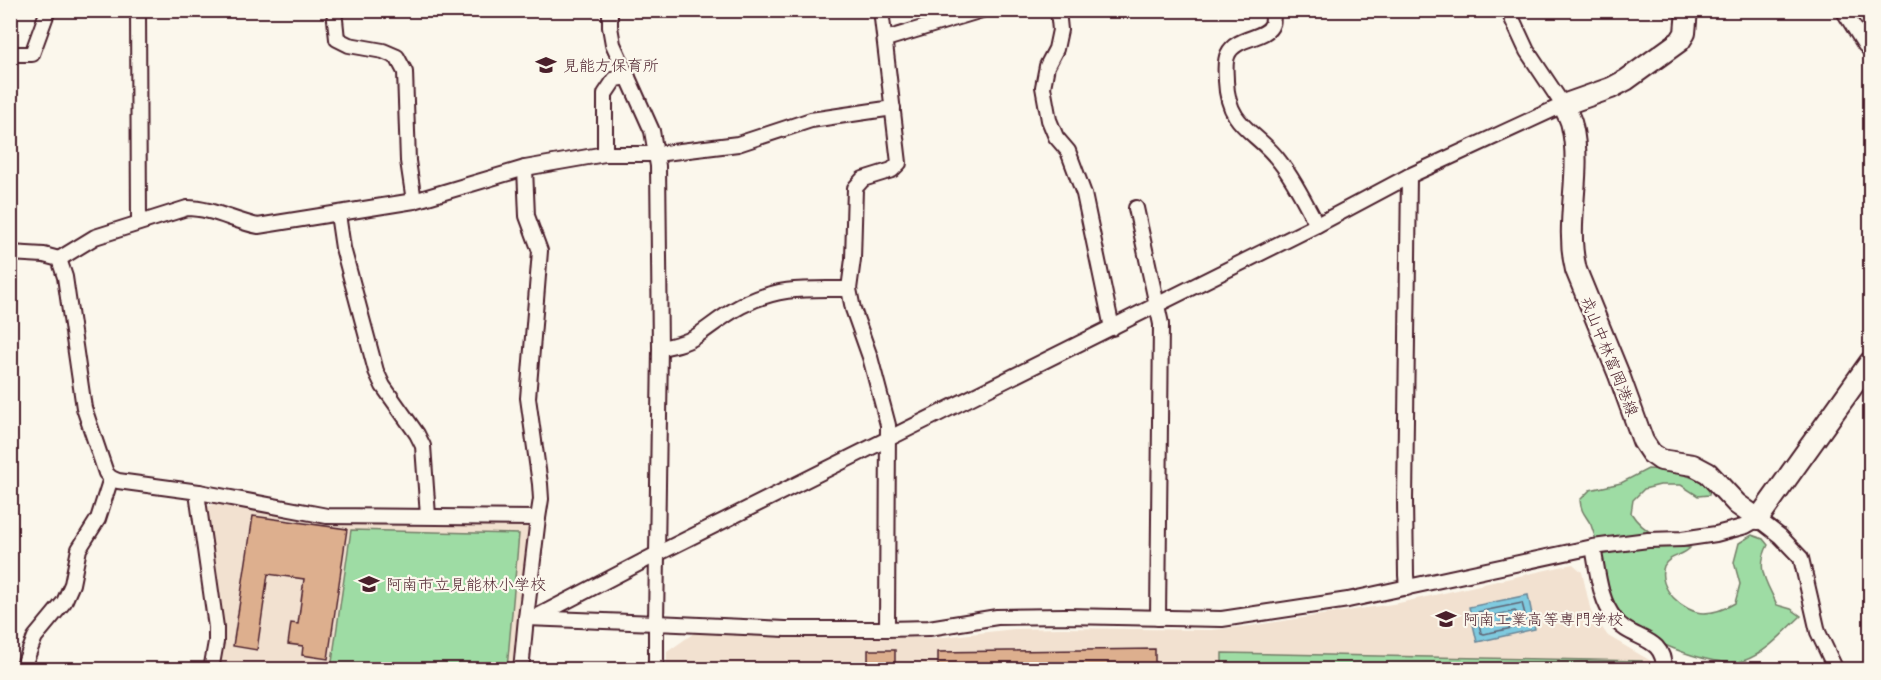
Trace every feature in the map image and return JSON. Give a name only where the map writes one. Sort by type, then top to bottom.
[{"type":"main road","points":[[1563,105],[1611,88],[1626,80],[1680,41],[1685,33],[1687,10]]},
{"type":"main road","name":"戎山中林富岡港線","points":[[1563,105],[1572,124],[1576,149],[1571,237],[1576,270],[1643,441],[1651,453],[1661,460],[1693,465],[1707,472],[1737,504],[1758,519]]},
{"type":"main road","points":[[1758,519],[1870,362]]},
{"type":"street","points":[[10,54],[32,54],[48,10]]},
{"type":"street","points":[[138,10],[139,222]]},
{"type":"street","points":[[334,10],[337,39],[349,45],[383,51],[397,57],[405,72],[408,161],[414,201]]},
{"type":"street","points":[[610,10],[613,44],[652,131],[658,166],[660,348],[656,669]]},
{"type":"street","points":[[881,10],[899,163],[892,170],[862,179],[855,188],[853,259],[849,289],[888,424],[887,629]]},
{"type":"street","points":[[886,39],[982,10]]},
{"type":"street","points":[[1058,10],[1060,30],[1056,49],[1047,66],[1043,87],[1048,120],[1056,137],[1068,151],[1084,194],[1112,328]]},
{"type":"street","points":[[1272,10],[1272,24],[1267,32],[1239,42],[1228,52],[1225,64],[1226,90],[1238,120],[1279,160],[1299,190],[1317,225]]},
{"type":"street","points":[[530,618],[1317,225],[1409,176],[1563,105],[1527,51],[1508,10]]},
{"type":"street","points":[[1843,10],[1864,45],[1870,50]]},
{"type":"street","points":[[604,154],[605,94],[615,79],[628,77]]},
{"type":"street","points":[[10,253],[44,255],[58,259],[95,237],[187,208],[200,208],[239,222],[258,226],[414,201],[525,168],[604,154],[656,154],[738,144],[811,120],[893,108]]},
{"type":"street","points":[[522,669],[530,618],[540,500],[540,484],[528,398],[540,251],[527,216],[525,168]]},
{"type":"street","points":[[1407,588],[1405,500],[1409,176]]},
{"type":"street","points":[[1136,208],[1161,324],[1158,618]]},
{"type":"street","points":[[338,214],[343,248],[376,371],[383,386],[423,446],[428,516]]},
{"type":"street","points":[[58,259],[65,277],[84,408],[106,473],[111,478],[327,516],[538,518]]},
{"type":"street","points":[[660,348],[693,338],[741,306],[774,293],[791,289],[849,289]]},
{"type":"street","points":[[22,669],[35,638],[64,602],[72,584],[80,549],[98,519],[111,478]]},
{"type":"street","points":[[199,492],[198,500],[216,627],[212,669]]},
{"type":"street","points":[[530,618],[785,629],[929,628],[997,617],[1222,619],[1348,600],[1593,547],[1716,534],[1746,526],[1758,519],[1780,536],[1801,558],[1818,632],[1836,669]]},
{"type":"street","points":[[1593,547],[1604,602],[1616,622],[1659,648],[1665,660],[1665,669]]},
{"type":"shaded area","name":"阿南市立見能林小学校","points":[[219,502],[320,521],[528,526],[515,669],[217,669],[207,507]]},
{"type":"shaded area","name":"阿南工業高等専門学校","points":[[1573,564],[1582,572],[1591,612],[1608,636],[1651,661],[1651,670],[667,670],[667,652],[694,633],[935,638],[1014,629],[1211,630],[1399,603]]},
{"type":"green space","points":[[1648,469],[1680,474],[1710,486],[1709,495],[1698,496],[1681,485],[1660,485],[1644,489],[1633,500],[1631,513],[1642,526],[1665,540],[1690,548],[1669,560],[1664,566],[1664,583],[1673,598],[1680,604],[1696,612],[1704,613],[1720,610],[1735,603],[1740,584],[1734,562],[1739,543],[1752,535],[1763,539],[1768,545],[1762,568],[1777,605],[1791,609],[1801,616],[1774,642],[1751,658],[1730,662],[1693,656],[1654,640],[1637,630],[1615,609],[1591,525],[1580,500],[1590,490],[1621,483]]},
{"type":"green space","points":[[351,530],[519,534],[507,669],[331,669]]},
{"type":"green space","points":[[1222,653],[1642,661],[1642,669],[1222,670]]},
{"type":"water","points":[[1528,595],[1535,629],[1477,642],[1469,607]]},
{"type":"building","points":[[253,516],[347,529],[328,659],[302,655],[303,646],[288,644],[291,623],[298,624],[304,579],[268,574],[257,650],[233,646]]},
{"type":"building","points":[[1155,649],[1155,669],[938,669],[938,652]]},
{"type":"building","points":[[868,650],[895,650],[895,669],[868,669]]},
{"type":"place","name":"見能方保育所","points":[[546,65]]},
{"type":"place","name":"阿南市立見能林小学校","points":[[369,584]]},
{"type":"place","name":"阿南工業高等専門学校","points":[[1446,619]]}]
